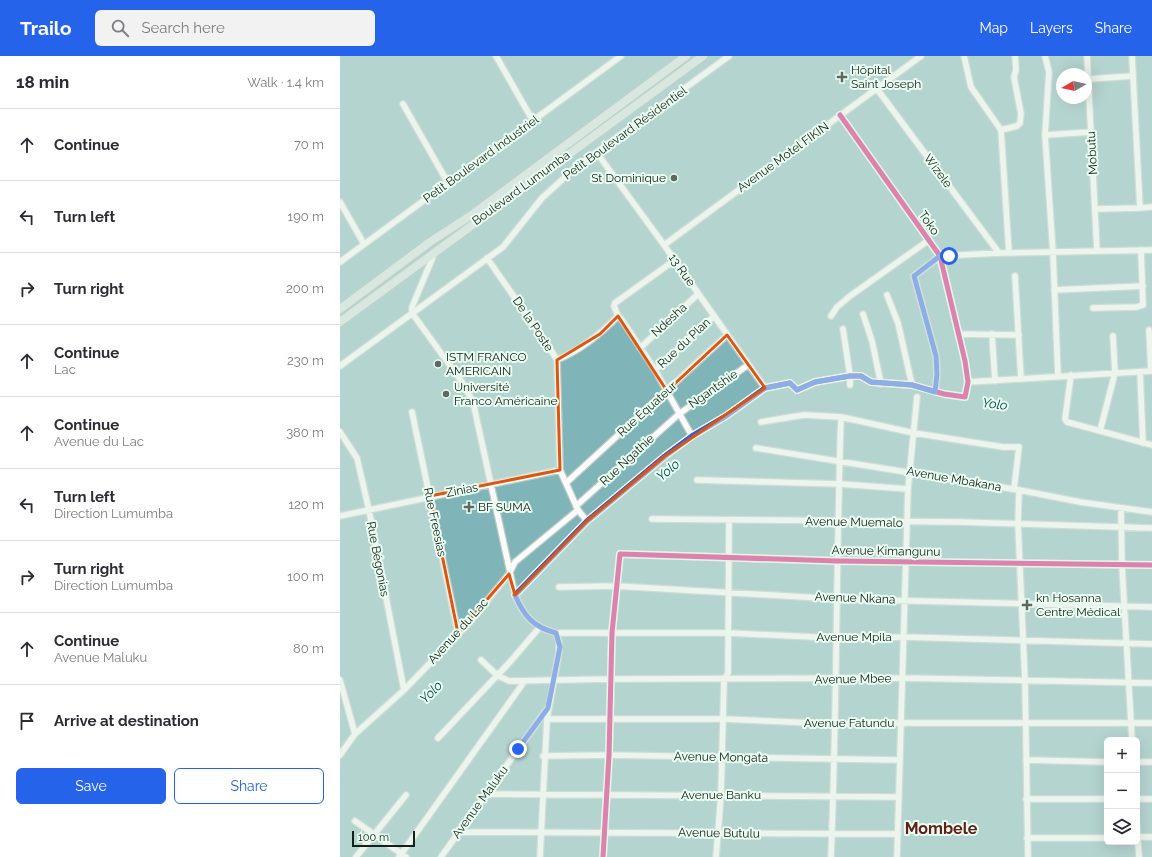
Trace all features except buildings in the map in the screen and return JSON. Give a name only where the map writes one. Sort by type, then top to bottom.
[{"type":"highway","name":"Boulevard Lumumba","points":[[340,309],[430,242],[473,214],[686,56]]},
{"type":"highway","name":"Boulevard Lumumba","points":[[340,322],[703,56]]},
{"type":"street","points":[[496,56],[533,121]]},
{"type":"street","name":"Petit Boulevard Industriel","points":[[340,262],[621,56]]},
{"type":"street","name":"Petit Boulevard Résidentiel","points":[[340,366],[503,247],[542,198],[564,177],[729,56]]},
{"type":"street","name":"Avenue Motel FIKIN","points":[[664,245],[921,56]]},
{"type":"street","points":[[964,56],[971,87],[1001,130],[1009,253]]},
{"type":"street","points":[[1001,130],[1017,126],[1020,123],[1021,114],[1014,77],[1016,70],[1015,56]]},
{"type":"street","points":[[1045,56],[1049,72],[1045,135],[1053,253],[1058,376]]},
{"type":"street","name":"Mobutu","points":[[1087,56],[1088,68]]},
{"type":"street","points":[[1132,56],[1140,208]]},
{"type":"street","points":[[1092,79],[1133,76]]},
{"type":"street","name":"Wizele","points":[[877,89],[999,253]]},
{"type":"street","points":[[403,104],[448,183]]},
{"type":"street","name":"Mobutu","points":[[1090,104],[1097,251]]},
{"type":"street","name":"Toko","points":[[840,115],[940,256],[965,361],[968,382]]},
{"type":"street","points":[[1045,135],[1091,132]]},
{"type":"street","name":"13 Rue","points":[[596,153],[675,260],[765,388]]},
{"type":"street","points":[[340,202],[364,244]]},
{"type":"street","points":[[1095,210],[1152,207]]},
{"type":"street","points":[[832,316],[837,307],[850,296],[929,240]]},
{"type":"street","points":[[1093,308],[1141,306],[1144,302],[1141,250]]},
{"type":"street","points":[[935,392],[937,374],[936,356],[914,276],[940,256],[999,253],[1152,250]]},
{"type":"street","points":[[435,252],[412,307],[412,313],[468,392],[476,415],[509,574],[515,595],[524,612],[539,628],[438,738]]},
{"type":"street","name":"De la Poste","points":[[486,258],[557,360],[560,470],[577,508],[587,521]]},
{"type":"street","name":"Ndesha","points":[[675,260],[615,303],[614,306],[618,316],[655,370],[692,436]]},
{"type":"street","points":[[1015,276],[1021,379]]},
{"type":"street","points":[[1054,290],[1143,286]]},
{"type":"street","name":"Ndesha","points":[[640,348],[698,294]]},
{"type":"street","points":[[887,295],[898,323],[912,385]]},
{"type":"street","points":[[863,314],[872,341],[881,384]]},
{"type":"street","points":[[557,360],[572,354],[600,334],[618,316]]},
{"type":"street","name":"Rue du Plan","points":[[655,370],[714,316]]},
{"type":"street","points":[[843,329],[850,385]]},
{"type":"street","points":[[515,595],[587,521],[692,436],[726,416],[765,388],[790,383],[797,390],[818,381],[850,376],[861,376],[871,382],[881,384],[912,385],[935,392],[965,397],[968,382],[1152,371],[1148,330]]},
{"type":"street","points":[[958,334],[1019,335]]},
{"type":"street","points":[[992,334],[994,380]]},
{"type":"street","name":"Rue Équateur","points":[[566,483],[727,335]]},
{"type":"street","points":[[1100,432],[1115,373],[1113,336]]},
{"type":"street","name":"Ngantshie","points":[[679,414],[748,365]]},
{"type":"street","points":[[1140,372],[1143,443]]},
{"type":"street","points":[[1071,375],[1066,421],[1100,432],[1152,445]]},
{"type":"street","points":[[897,857],[901,678],[906,600],[908,489],[918,397]]},
{"type":"street","name":"Rue Freesias","points":[[412,412],[458,633]]},
{"type":"street","name":"Rue Ngathie","points":[[577,508],[679,414]]},
{"type":"street","points":[[761,422],[804,415],[841,417],[914,433],[1003,447],[1019,447],[1016,490],[1021,562],[1021,604],[1025,681],[1028,857]]},
{"type":"street","points":[[831,857],[836,724],[835,638],[838,599],[841,417]]},
{"type":"street","name":"Rue Bégonias","points":[[340,432],[357,458],[369,510],[404,690]]},
{"type":"street","name":"Avenue Mbakana","points":[[756,448],[840,460],[1152,512]]},
{"type":"street","points":[[491,485],[560,470]]},
{"type":"street","points":[[697,480],[840,484],[908,489]]},
{"type":"street","name":"Zinias","points":[[340,516],[430,496],[491,485]]},
{"type":"street","name":"Avenue du Lac","points":[[340,754],[355,734],[404,690],[458,633],[509,574],[515,562],[577,508]]},
{"type":"street","points":[[1121,508],[1120,527],[1132,737]]},
{"type":"street","name":"Avenue Muemalo","points":[[652,519],[1056,524],[1152,528]]},
{"type":"street","points":[[716,857],[721,795],[724,680],[728,676],[730,593],[729,520]]},
{"type":"street","name":"Avenue Kimangunu","points":[[616,586],[620,554],[838,561],[1021,562],[1122,566],[1152,565]]},
{"type":"street","points":[[603,857],[609,755],[612,633],[616,586]]},
{"type":"street","name":"Avenue Nkana","points":[[559,587],[616,586],[838,599],[1152,607]]},
{"type":"street","name":"Avenue Mpila","points":[[539,628],[556,633],[729,633],[835,638],[903,637],[1152,644]]},
{"type":"street","points":[[540,857],[543,756],[548,708],[560,647],[556,633]]},
{"type":"street","points":[[481,660],[497,675]]},
{"type":"street","name":"Avenue Mbee","points":[[497,675],[509,681],[524,682],[610,679],[836,680],[901,678],[1152,683]]},
{"type":"street","points":[[340,680],[355,734]]},
{"type":"street","points":[[355,821],[402,856],[524,682]]},
{"type":"street","name":"Avenue Maluku","points":[[441,857],[548,708]]},
{"type":"street","name":"Avenue Fatundu","points":[[547,719],[723,719],[836,724],[1152,723]]},
{"type":"street","name":"Avenue Mongata","points":[[543,756],[609,755],[899,760]]},
{"type":"street","points":[[1026,760],[1104,762]]},
{"type":"street","points":[[1140,762],[1152,762]]},
{"type":"street","name":"Avenue Banku","points":[[486,794],[899,797]]},
{"type":"street","points":[[356,857],[372,834],[406,795]]},
{"type":"street","points":[[1026,799],[1104,799]]},
{"type":"street","points":[[1140,799],[1152,799]]},
{"type":"street","name":"Avenue Butulu","points":[[458,832],[898,834]]},
{"type":"street","points":[[1140,837],[1152,838]]},
{"type":"street","points":[[1028,838],[1104,838]]},
{"type":"street","points":[[1138,845],[1139,857]]},
{"type":"highlighted area","points":[[618,316],[667,391],[727,335],[765,388],[665,456],[587,521],[515,595],[509,574],[458,633],[430,496],[560,470],[557,360],[600,334]]},
{"type":"water","name":"Yolo","points":[[340,56],[1152,56],[1152,857],[340,857]]},
{"type":"cycle path","points":[[515,595],[587,521],[665,456],[692,436],[726,416],[765,388],[790,383],[797,390],[815,382],[850,376],[861,376],[871,382],[912,385],[944,394],[965,397],[968,382],[965,361],[940,256],[840,115]]},
{"type":"cycle path","points":[[603,857],[609,755],[612,633],[620,554],[838,561],[1152,565]]},
{"type":"place","name":"Hôpital Saint Joseph","points":[[842,77]]},
{"type":"place","name":"St Dominique","points":[[674,178]]},
{"type":"place","name":"ISTM FRANCO AMERICAIN","points":[[438,364]]},
{"type":"place","name":"Université Franco Américaine","points":[[446,394]]},
{"type":"place","name":"BF SUMA","points":[[469,507]]},
{"type":"place","name":"kn Hosanna Centre Médical","points":[[1027,605]]},
{"type":"district","name":"Mombele","points":[[941,828]]},
{"type":"route","points":[[518,749],[548,708],[560,647],[556,633],[539,628],[532,622],[524,612],[515,595],[587,521],[665,456],[692,436],[756,396],[765,388],[790,383],[797,390],[810,383],[850,376],[861,376],[865,377],[871,382],[881,384],[912,385],[935,392],[937,374],[936,356],[914,276],[940,256],[949,256]]}]
